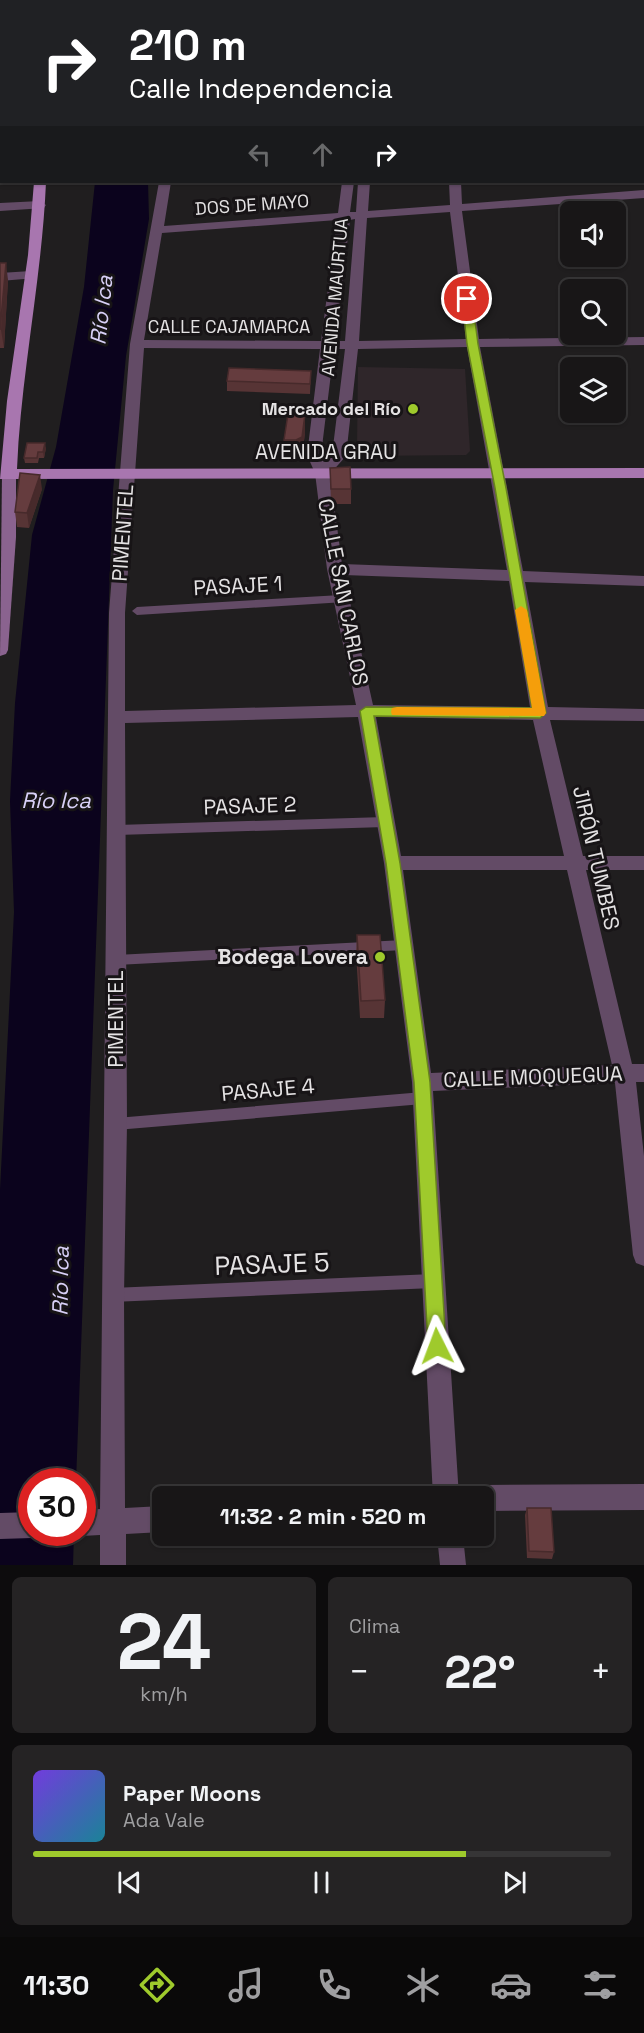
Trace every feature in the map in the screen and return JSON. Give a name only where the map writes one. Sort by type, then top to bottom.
[{"type":"main road","points":[[4,474],[32,275],[40,205],[40,183]]},
{"type":"main road","name":"AVENIDA GRAU","points":[[4,474],[644,473]]},
{"type":"street","name":"PIMENTEL","points":[[113,1565],[112,1295],[117,1124],[117,613],[122,473],[137,344],[165,183]]},
{"type":"street","name":"AVENIDA MAÚRTUA","points":[[348,183],[314,455],[322,473],[339,456],[352,344],[364,183]]},
{"type":"street","name":"JIRÓN TUMBES","points":[[455,183],[472,344],[498,473],[540,713],[573,862],[634,1073],[644,1255]]},
{"type":"street","name":"DOS DE MAYO","points":[[158,230],[644,194]]},
{"type":"street","points":[[0,207],[40,205]]},
{"type":"street","points":[[0,277],[32,275]]},
{"type":"street","name":"CALLE CAJAMARCA","points":[[137,344],[328,345],[644,341]]},
{"type":"street","name":"CALLE SAN CARLOS","points":[[322,473],[335,569],[366,711],[393,863],[423,1090],[445,1486]]},
{"type":"street","points":[[0,650],[4,474]]},
{"type":"street","points":[[335,569],[515,574],[644,581]]},
{"type":"street","points":[[117,717],[366,711],[644,715]]},
{"type":"street","points":[[393,863],[644,863]]},
{"type":"street","name":"CALLE MOQUEGUA","points":[[423,1090],[634,1073]]},
{"type":"street","points":[[494,1498],[644,1497]]},
{"type":"street","points":[[96,1523],[152,1520]]},
{"type":"street","points":[[0,1526],[18,1525]]},
{"type":"street","points":[[451,1546],[453,1565]]},
{"type":"lane","name":"PASAJE 1","points":[[137,611],[341,599]]},
{"type":"lane","name":"PASAJE 2","points":[[117,830],[385,822]]},
{"type":"lane","points":[[116,960],[404,945]]},
{"type":"lane","name":"PASAJE 4","points":[[117,1124],[423,1090]]},
{"type":"lane","name":"PASAJE 5","points":[[112,1295],[433,1281]]},
{"type":"shaded area","name":"Mercado del Río","points":[[358,367],[465,369],[470,451],[466,455],[363,456],[357,450]]},
{"type":"water","name":"Río Ica","points":[[95,183],[148,183],[149,219],[126,356],[113,490],[77,1468],[18,1468],[18,1546],[74,1546],[73,1565],[0,1565],[0,1190],[14,912],[10,801],[15,703],[32,535],[56,447],[84,287]]},
{"type":"building","points":[[0,263],[6,263],[0,330]]},
{"type":"building","points":[[229,368],[311,371],[310,384],[227,381]]},
{"type":"building","points":[[288,414],[305,414],[302,437],[296,440],[284,440]]},
{"type":"building","points":[[27,443],[45,443],[43,452],[38,452],[37,458],[24,458]]},
{"type":"building","points":[[350,467],[351,489],[331,489],[330,468]]},
{"type":"building","points":[[20,473],[40,475],[27,513],[15,512]]},
{"type":"building","points":[[357,935],[380,935],[385,1000],[361,1001]]},
{"type":"building","points":[[527,1508],[551,1508],[554,1552],[529,1551]]},
{"type":"slow traffic","points":[[397,712],[540,713],[521,610]]},
{"type":"place","name":"Mercado del Río","points":[[413,409]]},
{"type":"place","name":"Bodega Lovera","points":[[380,957]]},
{"type":"route","points":[[437,1346],[422,1082],[393,863],[366,711],[540,713],[501,488],[472,344],[467,299]]}]
